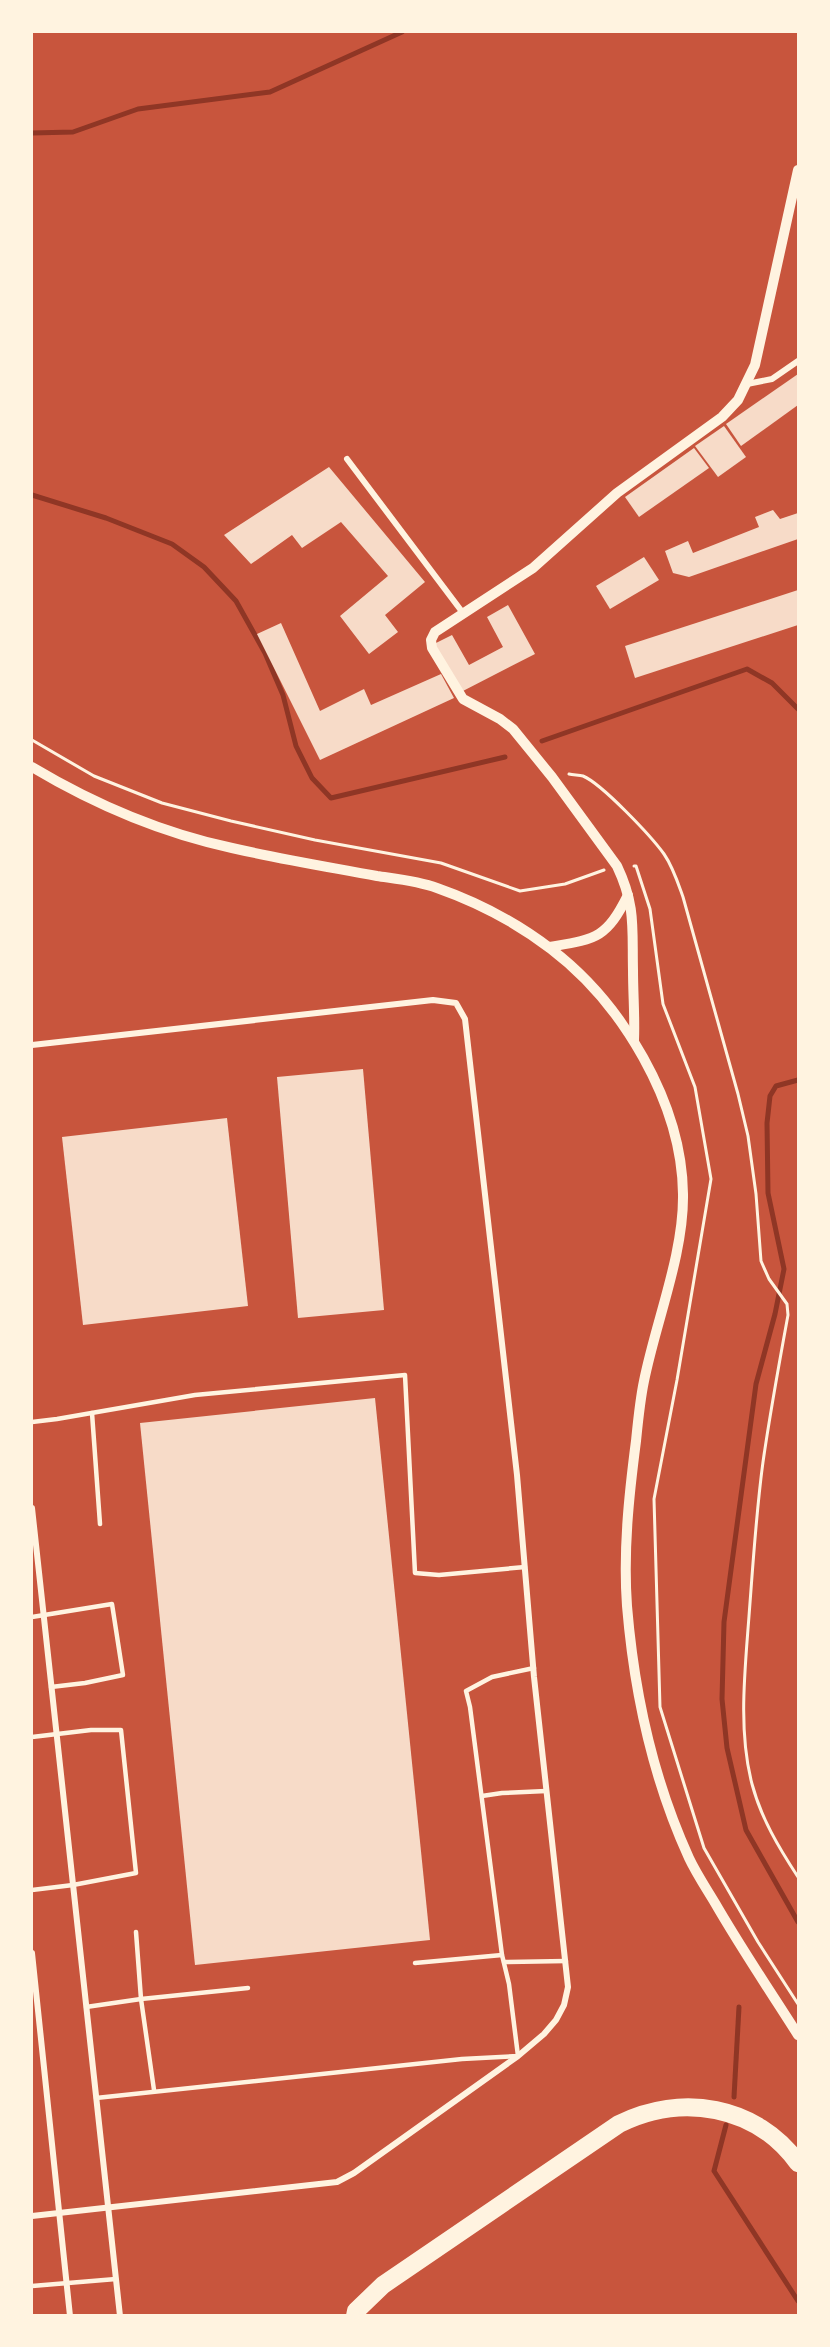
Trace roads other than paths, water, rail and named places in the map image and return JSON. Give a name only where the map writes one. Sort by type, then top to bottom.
[{"type":"highway","points":[[354,2314],[383,2285],[412,2264],[619,2124],[637,2115],[655,2109],[685,2106],[735,2115],[758,2126],[776,2140],[798,2163]]},
{"type":"street","points":[[634,1041],[634,923],[628,895],[617,866],[552,777],[513,729],[500,719],[463,699],[432,648],[431,640],[435,632],[533,568],[617,493],[722,417],[738,399],[755,365],[798,170]]},
{"type":"street","points":[[747,384],[772,379],[798,361]]},
{"type":"street","points":[[347,459],[463,613]]},
{"type":"street","points":[[32,767],[76,793],[148,823],[229,848],[433,886],[477,904],[519,927],[579,971],[634,1041],[663,1098],[678,1147],[683,1194],[680,1235],[643,1383],[628,1504],[627,1602],[636,1682],[661,1786],[690,1860],[728,1926],[798,2035]]},
{"type":"street","points":[[549,947],[585,941],[598,936],[616,918],[628,895]]},
{"type":"street","points":[[32,1045],[433,1000],[456,1003],[465,1019],[517,1475],[546,1791],[568,1987],[564,2005],[556,2020],[518,2056],[354,2173],[337,2182],[32,2216]]},
{"type":"street","points":[[32,1508],[120,2316]]},
{"type":"street","points":[[32,1953],[70,2316]]},
{"type":"lane","points":[[32,1422],[195,1395],[405,1375],[415,1573],[439,1575],[525,1567]]},
{"type":"lane","points":[[92,1413],[100,1524]]},
{"type":"lane","points":[[32,1617],[112,1604],[123,1675],[51,1687]]},
{"type":"lane","points":[[96,2098],[153,2090],[462,2059],[518,2056],[466,1691],[492,1677],[534,1668]]},
{"type":"lane","points":[[32,1737],[91,1730],[121,1730],[136,1873],[32,1890]]},
{"type":"lane","points":[[482,1796],[502,1792],[546,1791]]},
{"type":"lane","points":[[136,1932],[141,1999],[153,2090]]},
{"type":"lane","points":[[415,1963],[502,1955]]},
{"type":"lane","points":[[504,1962],[566,1960]]},
{"type":"lane","points":[[86,2007],[248,1988]]},
{"type":"lane","points":[[32,2286],[116,2279]]},
{"type":"waterway","points":[[32,133],[73,132],[138,109],[270,92],[402,32]]},
{"type":"waterway","points":[[32,495],[106,518],[172,544],[204,567],[236,601],[265,653],[283,695],[296,746],[312,778],[331,798],[505,757]]},
{"type":"waterway","points":[[542,741],[747,669],[772,683],[798,709]]},
{"type":"waterway","points":[[798,1080],[776,1086],[770,1096],[767,1123],[768,1193],[784,1269],[775,1314],[756,1384],[724,1622],[722,1699],[727,1748],[746,1830],[798,1922]]},
{"type":"waterway","points":[[734,2097],[739,2007]]},
{"type":"waterway","points":[[726,2125],[714,2171],[798,2301]]}]
